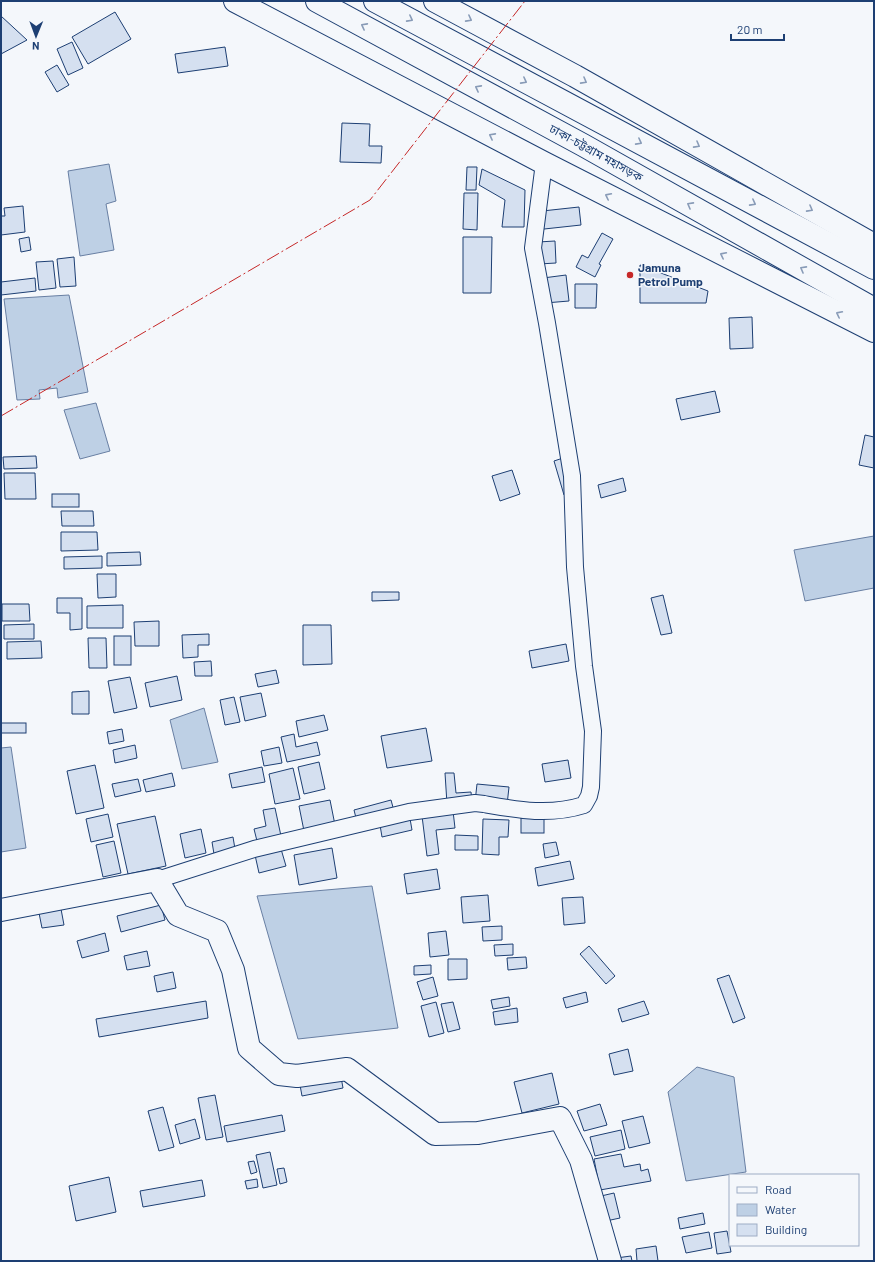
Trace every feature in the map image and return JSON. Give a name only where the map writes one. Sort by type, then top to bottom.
[{"type":"main road","points":[[235,1],[544,163],[874,331]]},
{"type":"main road","name":"ঢাকা-চট্টগ্রাম মহাসড়ক","points":[[316,1],[590,149],[874,309]]},
{"type":"main road","points":[[375,1],[873,268]]},
{"type":"main road","points":[[435,1],[575,76],[874,245]]},
{"type":"main road","points":[[1,910],[157,880],[178,915],[217,930],[232,970],[249,1048],[279,1074],[297,1076],[347,1069],[435,1134],[478,1133],[560,1118],[581,1160],[610,1261]]},
{"type":"street","points":[[157,880],[254,849],[409,812],[476,803],[533,812],[543,812],[571,809],[584,805],[589,796],[591,787],[593,731],[584,666],[575,567],[572,476],[534,248],[544,163]]},
{"type":"water","points":[[109,164],[116,201],[106,204],[114,250],[80,256],[68,171]]},
{"type":"water","points":[[69,295],[88,392],[58,398],[57,388],[39,390],[40,399],[17,400],[4,299]]},
{"type":"water","points":[[96,403],[110,451],[80,459],[64,410]]},
{"type":"water","points":[[874,536],[874,588],[805,601],[794,550]]},
{"type":"water","points":[[204,708],[218,762],[182,769],[170,720]]},
{"type":"water","points":[[11,747],[26,848],[1,852],[1,748]]},
{"type":"water","points":[[372,886],[398,1028],[298,1039],[257,896]]},
{"type":"water","points":[[697,1067],[734,1077],[746,1172],[686,1181],[668,1092]]},
{"type":"building","points":[[115,12],[131,39],[88,64],[72,37]]},
{"type":"building","points":[[1,16],[27,40],[1,54]]},
{"type":"building","points":[[72,42],[83,68],[68,75],[57,49]]},
{"type":"building","points":[[225,47],[228,66],[178,73],[175,54]]},
{"type":"building","points":[[57,65],[69,85],[57,92],[45,72]]},
{"type":"building","points":[[342,123],[370,124],[369,146],[382,146],[381,163],[340,162]]},
{"type":"building","points":[[467,167],[477,167],[476,190],[466,190]]},
{"type":"building","points":[[482,169],[525,190],[524,227],[502,227],[505,200],[479,185]]},
{"type":"building","points":[[464,193],[478,193],[477,230],[463,229]]},
{"type":"building","points":[[23,206],[25,232],[1,235],[1,216],[5,216],[4,208]]},
{"type":"building","points":[[579,207],[581,225],[535,230],[533,212]]},
{"type":"building","points":[[602,233],[613,239],[599,264],[601,265],[595,277],[576,267],[582,255],[588,258]]},
{"type":"building","points":[[29,237],[31,250],[21,252],[19,239]]},
{"type":"building","points":[[463,237],[492,237],[491,293],[463,293]]},
{"type":"building","points":[[555,241],[556,263],[539,264],[538,242]]},
{"type":"building","points":[[74,257],[76,286],[60,287],[57,259]]},
{"type":"building","points":[[53,261],[56,288],[39,290],[36,262]]},
{"type":"building","points":[[640,265],[708,291],[706,303],[640,303]]},
{"type":"building","points":[[566,275],[569,301],[545,303],[543,278]]},
{"type":"building","points":[[35,278],[36,291],[1,295],[1,282]]},
{"type":"building","points":[[575,284],[597,284],[596,308],[575,308]]},
{"type":"building","points":[[752,317],[753,348],[730,349],[729,318]]},
{"type":"building","points":[[715,391],[720,412],[681,420],[676,399]]},
{"type":"building","points":[[865,435],[874,437],[874,468],[859,465]]},
{"type":"building","points":[[36,456],[37,468],[4,469],[3,457]]},
{"type":"building","points":[[569,456],[579,490],[564,495],[554,461]]},
{"type":"building","points":[[512,470],[520,494],[500,501],[492,476]]},
{"type":"building","points":[[4,473],[35,473],[36,499],[5,499]]},
{"type":"building","points":[[623,478],[626,491],[601,498],[598,485]]},
{"type":"building","points":[[52,494],[79,494],[79,507],[52,507]]},
{"type":"building","points":[[61,511],[93,511],[94,526],[62,526]]},
{"type":"building","points":[[61,532],[97,532],[98,550],[61,551]]},
{"type":"building","points":[[140,552],[141,565],[107,566],[107,553]]},
{"type":"building","points":[[102,556],[102,568],[64,569],[64,557]]},
{"type":"building","points":[[97,574],[116,574],[116,597],[98,598]]},
{"type":"building","points":[[372,592],[399,592],[399,600],[372,601]]},
{"type":"building","points":[[663,595],[672,633],[661,635],[651,598]]},
{"type":"building","points":[[57,598],[82,598],[82,629],[70,630],[70,613],[57,613]]},
{"type":"building","points":[[2,604],[29,604],[30,621],[2,621]]},
{"type":"building","points":[[123,605],[123,628],[87,628],[87,606]]},
{"type":"building","points":[[159,621],[159,646],[135,646],[134,622]]},
{"type":"building","points":[[34,624],[34,639],[4,639],[4,625]]},
{"type":"building","points":[[303,625],[331,625],[332,664],[303,665]]},
{"type":"building","points":[[209,634],[209,645],[198,645],[198,657],[183,658],[182,635]]},
{"type":"building","points":[[114,636],[131,636],[131,665],[114,665]]},
{"type":"building","points":[[88,638],[106,638],[107,668],[89,668]]},
{"type":"building","points":[[41,641],[42,658],[7,659],[7,642]]},
{"type":"building","points":[[566,644],[569,661],[532,668],[529,651]]},
{"type":"building","points":[[211,661],[212,676],[195,676],[194,662]]},
{"type":"building","points":[[276,670],[279,683],[258,687],[255,674]]},
{"type":"building","points":[[177,676],[182,700],[150,707],[145,683]]},
{"type":"building","points":[[130,677],[137,708],[114,713],[108,681]]},
{"type":"building","points":[[89,691],[89,714],[72,714],[72,692]]},
{"type":"building","points":[[261,693],[266,716],[245,721],[240,697]]},
{"type":"building","points":[[234,697],[240,722],[225,725],[220,700]]},
{"type":"building","points":[[324,715],[328,730],[299,737],[296,721]]},
{"type":"building","points":[[1,723],[26,723],[26,733],[1,733]]},
{"type":"building","points":[[426,728],[432,761],[387,768],[381,736]]},
{"type":"building","points":[[122,729],[124,741],[109,744],[107,732]]},
{"type":"building","points":[[294,734],[296,747],[317,742],[320,755],[287,762],[281,737]]},
{"type":"building","points":[[135,745],[137,758],[115,763],[113,750]]},
{"type":"building","points":[[279,747],[282,763],[264,766],[261,751]]},
{"type":"building","points":[[568,760],[571,778],[545,782],[542,764]]},
{"type":"building","points":[[319,762],[325,789],[304,794],[298,767]]},
{"type":"building","points":[[95,765],[104,808],[76,814],[67,771]]},
{"type":"building","points":[[262,767],[265,782],[232,788],[229,774]]},
{"type":"building","points":[[293,768],[300,799],[275,804],[269,774]]},
{"type":"building","points":[[172,773],[175,786],[146,792],[143,780]]},
{"type":"building","points":[[445,773],[454,773],[456,793],[471,792],[472,802],[447,804]]},
{"type":"building","points":[[138,779],[141,791],[115,797],[112,784]]},
{"type":"building","points":[[477,784],[509,787],[507,805],[475,802]]},
{"type":"building","points":[[330,800],[336,830],[305,836],[299,806]]},
{"type":"building","points":[[391,800],[394,811],[357,822],[354,810]]},
{"type":"building","points":[[275,808],[281,836],[257,841],[254,829],[266,826],[263,810]]},
{"type":"building","points":[[453,811],[455,828],[436,830],[439,854],[427,856],[422,816]]},
{"type":"building","points":[[409,813],[412,830],[382,837],[379,819]]},
{"type":"building","points":[[108,814],[113,837],[91,842],[86,819]]},
{"type":"building","points":[[155,816],[166,866],[128,874],[117,824]]},
{"type":"building","points":[[521,818],[544,818],[544,833],[521,833]]},
{"type":"building","points":[[483,819],[509,820],[508,837],[499,837],[499,855],[482,854]]},
{"type":"building","points":[[201,829],[206,853],[185,858],[180,834]]},
{"type":"building","points":[[455,835],[478,836],[478,850],[455,850]]},
{"type":"building","points":[[233,837],[235,849],[214,854],[212,842]]},
{"type":"building","points":[[114,841],[121,873],[103,877],[96,845]]},
{"type":"building","points":[[556,842],[559,855],[545,858],[543,844]]},
{"type":"building","points":[[332,848],[337,878],[299,885],[294,855]]},
{"type":"building","points":[[281,849],[286,866],[259,873],[255,855]]},
{"type":"building","points":[[570,861],[574,879],[538,886],[535,868]]},
{"type":"building","points":[[437,869],[440,889],[407,894],[404,874]]},
{"type":"building","points":[[488,895],[490,921],[463,923],[461,897]]},
{"type":"building","points":[[583,897],[585,923],[564,925],[562,898]]},
{"type":"building","points":[[161,905],[165,920],[121,932],[117,916]]},
{"type":"building","points":[[61,909],[64,925],[42,928],[39,913]]},
{"type":"building","points":[[502,926],[502,940],[483,941],[482,927]]},
{"type":"building","points":[[446,931],[449,955],[430,957],[428,933]]},
{"type":"building","points":[[105,933],[109,951],[82,958],[77,941]]},
{"type":"building","points":[[513,944],[513,955],[495,956],[494,945]]},
{"type":"building","points":[[589,946],[615,976],[606,984],[580,954]]},
{"type":"building","points":[[147,951],[150,966],[127,970],[124,956]]},
{"type":"building","points":[[526,957],[527,968],[508,970],[507,958]]},
{"type":"building","points":[[448,959],[467,959],[467,979],[448,980]]},
{"type":"building","points":[[431,965],[431,974],[414,975],[414,966]]},
{"type":"building","points":[[173,972],[176,988],[157,992],[154,976]]},
{"type":"building","points":[[729,975],[745,1018],[733,1023],[717,979]]},
{"type":"building","points":[[433,977],[438,996],[423,1000],[417,982]]},
{"type":"building","points":[[586,992],[588,1002],[566,1008],[563,998]]},
{"type":"building","points":[[509,997],[510,1006],[493,1009],[491,1000]]},
{"type":"building","points":[[206,1001],[208,1018],[99,1037],[96,1019]]},
{"type":"building","points":[[644,1001],[649,1014],[622,1022],[618,1009]]},
{"type":"building","points":[[436,1002],[444,1033],[429,1037],[421,1006]]},
{"type":"building","points":[[453,1002],[460,1029],[448,1032],[441,1004]]},
{"type":"building","points":[[517,1008],[518,1022],[495,1025],[493,1012]]},
{"type":"building","points":[[628,1049],[633,1071],[614,1075],[609,1054]]},
{"type":"building","points":[[552,1073],[559,1104],[522,1113],[514,1082]]},
{"type":"building","points":[[341,1077],[343,1088],[302,1096],[300,1085]]},
{"type":"building","points":[[215,1095],[223,1137],[206,1140],[198,1098]]},
{"type":"building","points":[[600,1104],[607,1125],[584,1131],[577,1111]]},
{"type":"building","points":[[163,1107],[174,1147],[159,1151],[148,1111]]},
{"type":"building","points":[[282,1115],[285,1131],[227,1142],[224,1126]]},
{"type":"building","points":[[643,1116],[650,1143],[629,1148],[622,1121]]},
{"type":"building","points":[[195,1119],[200,1138],[180,1144],[175,1125]]},
{"type":"building","points":[[621,1130],[625,1149],[595,1156],[590,1137]]},
{"type":"building","points":[[270,1152],[277,1185],[263,1188],[256,1155]]},
{"type":"building","points":[[621,1154],[624,1167],[640,1164],[641,1171],[648,1169],[651,1181],[600,1190],[594,1159]]},
{"type":"building","points":[[254,1161],[257,1172],[251,1174],[248,1162]]},
{"type":"building","points":[[284,1168],[287,1182],[280,1184],[277,1169]]},
{"type":"building","points":[[109,1177],[116,1212],[76,1221],[69,1186]]},
{"type":"building","points":[[257,1179],[258,1187],[247,1189],[245,1181]]},
{"type":"building","points":[[202,1180],[205,1196],[143,1207],[140,1191]]},
{"type":"building","points":[[614,1193],[620,1218],[606,1221],[601,1196]]},
{"type":"building","points":[[703,1213],[705,1224],[680,1229],[678,1218]]},
{"type":"building","points":[[727,1231],[731,1252],[717,1254],[714,1233]]},
{"type":"building","points":[[709,1232],[712,1248],[686,1253],[682,1237]]},
{"type":"building","points":[[656,1246],[658,1261],[637,1261],[636,1249]]},
{"type":"building","points":[[631,1256],[632,1261],[616,1261],[616,1258]]},
{"type":"power","points":[[1,416],[370,200],[525,1]]},
{"type":"place","name":"Jamuna Petrol Pump","points":[[630,275]]}]
